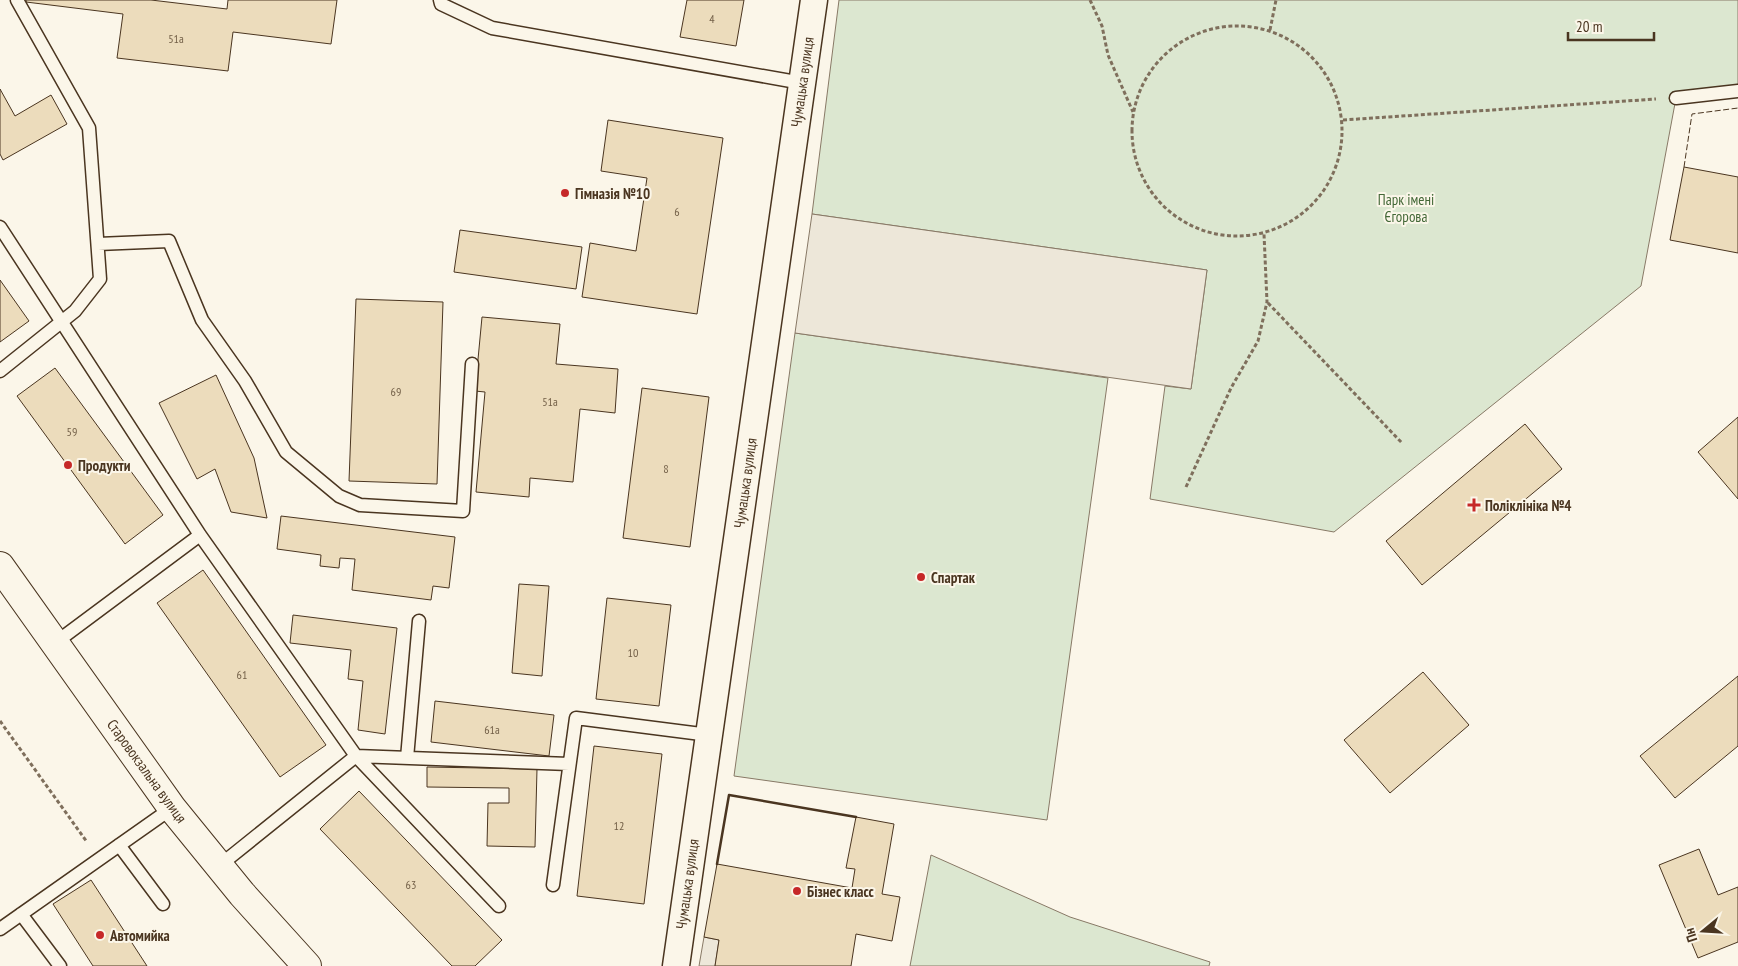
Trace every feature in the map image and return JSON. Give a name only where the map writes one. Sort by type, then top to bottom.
[{"type":"main road","name":"Старовокзальна вулиця","points":[[0,566],[172,808],[242,894],[307,966]]},
{"type":"street","name":"Чумацька вулиця","points":[[676,966],[814,0]]},
{"type":"lane","points":[[0,371],[62,323],[75,311],[100,279],[90,128],[17,0]]},
{"type":"lane","points":[[440,0],[441,4],[492,28],[802,83]]},
{"type":"lane","points":[[1676,98],[1738,91]]},
{"type":"lane","points":[[0,227],[200,534],[356,756],[499,906]]},
{"type":"lane","points":[[98,244],[169,241],[202,320],[245,381],[286,452],[339,496],[360,505],[463,511],[472,364]]},
{"type":"lane","points":[[55,643],[200,534]]},
{"type":"lane","points":[[407,758],[420,621]]},
{"type":"lane","points":[[553,885],[576,718],[709,735]]},
{"type":"lane","points":[[219,866],[356,756],[569,764]]},
{"type":"lane","points":[[0,928],[172,808]]},
{"type":"lane","points":[[119,845],[163,904]]},
{"type":"lane","points":[[21,914],[60,966]]},
{"type":"path","points":[[1090,0],[1102,26],[1108,55],[1133,112]]},
{"type":"path","points":[[1270,30],[1276,0]]},
{"type":"path","points":[[1241,25],[1270,30],[1298,44],[1320,65],[1335,91],[1343,120],[1342,150],[1332,179],[1315,204],[1291,223],[1264,234],[1234,237],[1204,232],[1171,213],[1155,198],[1139,172],[1132,142],[1133,112],[1143,84],[1159,59],[1183,40],[1211,28],[1241,25]]},
{"type":"path","points":[[1343,120],[1676,98]]},
{"type":"path","points":[[1186,487],[1231,388],[1258,341],[1267,302],[1264,234]]},
{"type":"path","points":[[1267,302],[1402,444]]},
{"type":"path","points":[[0,720],[99,859]]},
{"type":"green space","name":"Парк імені Єгорова","points":[[839,0],[1738,0],[1738,91],[1676,98],[1641,286],[1334,532],[1150,499],[1165,386],[1191,389],[1207,270],[812,214]]},
{"type":"green space","name":"Спартак","points":[[795,333],[1108,378],[1047,820],[734,776]]},
{"type":"green space","points":[[931,855],[1070,917],[1210,962],[1209,966],[910,966]]},
{"type":"shaded area","points":[[812,214],[1207,270],[1191,389],[795,333]]},
{"type":"shaded area","points":[[704,937],[719,940],[715,966],[699,966]]},
{"type":"building","points":[[26,0],[151,0],[227,9],[228,0],[337,0],[331,44],[233,32],[228,71],[117,58],[123,14],[26,2]]},
{"type":"building","points":[[687,0],[744,0],[736,46],[680,37]]},
{"type":"building","points":[[0,89],[15,116],[51,95],[67,124],[3,160],[0,154]]},
{"type":"building","points":[[608,120],[723,138],[697,314],[582,297],[590,243],[636,251],[647,178],[601,171]]},
{"type":"building","points":[[1684,167],[1738,177],[1738,253],[1670,240]]},
{"type":"building","points":[[460,230],[582,247],[576,289],[454,272]]},
{"type":"building","points":[[0,280],[29,321],[0,342]]},
{"type":"building","points":[[356,299],[443,302],[437,484],[349,481]]},
{"type":"building","points":[[482,317],[560,324],[556,364],[618,369],[615,413],[580,409],[573,482],[530,478],[529,497],[476,492],[485,392],[475,391]]},
{"type":"building","points":[[55,368],[163,515],[125,544],[17,396]]},
{"type":"building","points":[[216,375],[254,458],[267,518],[231,512],[215,469],[197,479],[159,403]]},
{"type":"building","points":[[642,388],[709,397],[690,547],[623,538]]},
{"type":"building","points":[[1738,417],[1738,499],[1698,452]]},
{"type":"building","name":"Поліклініка №4","points":[[1525,424],[1562,469],[1422,585],[1386,541]]},
{"type":"building","points":[[281,516],[455,537],[449,588],[433,586],[431,600],[352,590],[355,559],[340,558],[339,568],[320,566],[321,555],[277,549]]},
{"type":"building","points":[[203,570],[326,745],[280,777],[157,603]]},
{"type":"building","points":[[519,584],[549,586],[542,676],[512,673]]},
{"type":"building","points":[[607,598],[671,605],[659,706],[596,699]]},
{"type":"building","points":[[293,615],[397,628],[385,734],[358,730],[363,681],[348,679],[351,650],[290,643]]},
{"type":"building","points":[[1423,672],[1469,725],[1390,793],[1344,740]]},
{"type":"building","points":[[1738,676],[1738,746],[1675,798],[1640,756]]},
{"type":"building","points":[[435,701],[554,715],[549,756],[431,742]]},
{"type":"building","points":[[594,746],[662,754],[644,904],[577,896]]},
{"type":"building","points":[[427,767],[537,769],[535,847],[487,846],[488,803],[509,803],[509,788],[427,787]]},
{"type":"building","points":[[359,791],[502,940],[475,966],[452,966],[320,829]]},
{"type":"building","name":"Бізнес класс","points":[[856,817],[894,824],[882,894],[900,897],[892,941],[856,934],[851,966],[715,966],[719,940],[704,937],[717,864],[852,888],[855,869],[846,868]]},
{"type":"building","points":[[1699,849],[1718,895],[1738,887],[1738,942],[1698,958],[1659,865]]},
{"type":"building","name":"Автомийка","points":[[91,880],[147,966],[93,966],[53,904]]},
{"type":"fence","points":[[1684,167],[1692,114],[1738,108]]},
{"type":"wall","points":[[717,864],[729,795],[856,817]]},
{"type":"place","name":"Гімназія №10","points":[[565,193]]},
{"type":"place","name":"Продукти","points":[[68,465]]},
{"type":"place","name":"Поліклініка №4","points":[[1474,505]]},
{"type":"place","name":"Спартак","points":[[921,577]]},
{"type":"place","name":"Бізнес класс","points":[[797,891]]},
{"type":"place","name":"Автомийка","points":[[100,935]]}]
